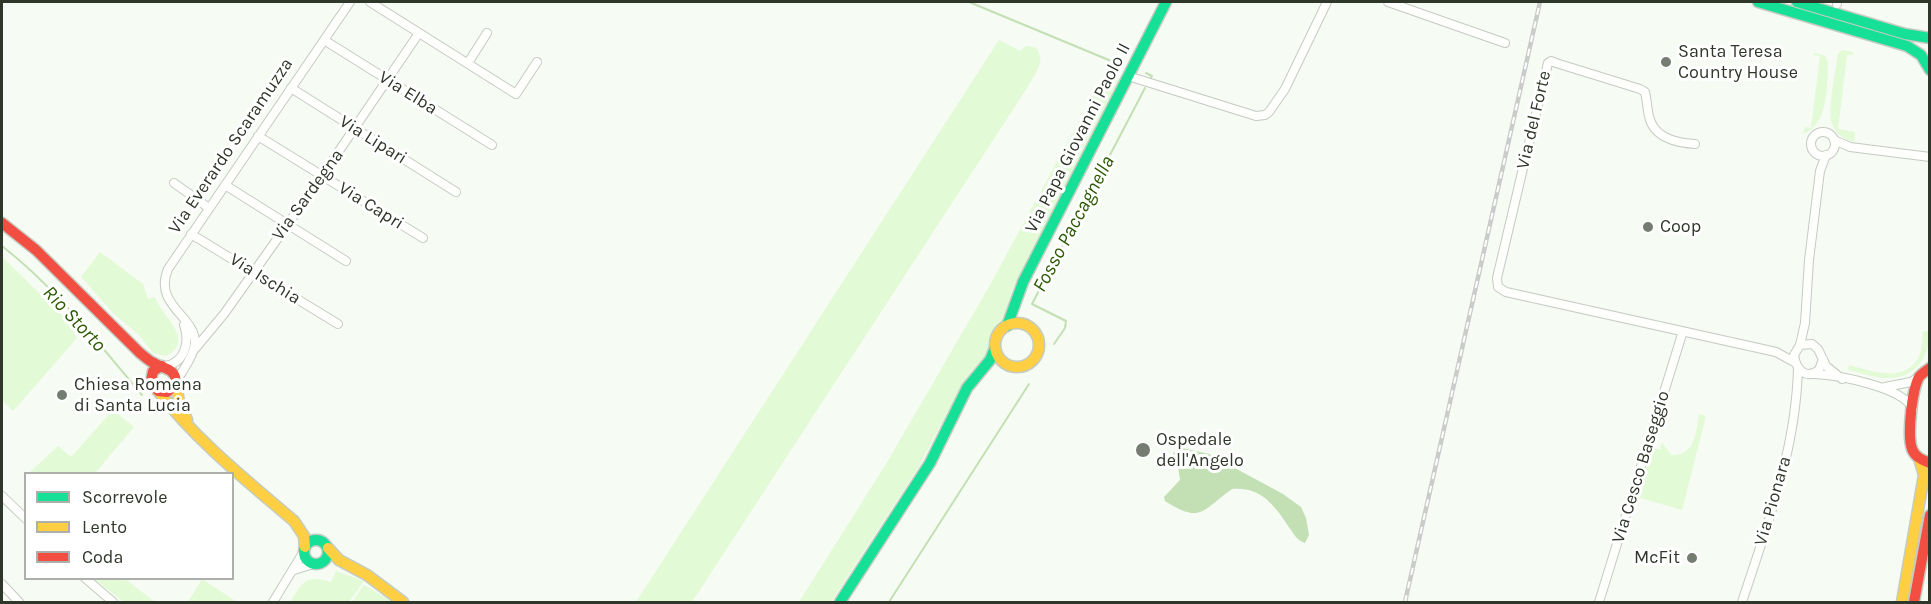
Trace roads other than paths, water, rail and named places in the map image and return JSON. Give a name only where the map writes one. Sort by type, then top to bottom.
[{"type":"main road","name":"Via Papa Giovanni Paolo II","points":[[1007,326],[1019,290],[1166,2]]},
{"type":"main road","points":[[1758,2],[1906,46],[1920,55],[1929,70]]},
{"type":"main road","points":[[1797,2],[1905,34],[1929,38]]},
{"type":"main road","points":[[2,223],[36,250],[140,353],[153,363],[174,371],[179,402],[193,432]]},
{"type":"main road","points":[[981,371],[991,366],[1024,366],[1036,356],[1037,338],[1022,320],[1018,309],[1019,290]]},
{"type":"main road","points":[[92,307],[111,333],[151,377]]},
{"type":"main road","points":[[840,603],[930,463],[967,388],[990,360],[998,334],[1007,326],[1016,323],[1027,326]]},
{"type":"main road","points":[[995,348],[998,357],[1007,365]]},
{"type":"main road","points":[[163,366],[154,370],[151,377],[152,386],[193,432],[228,466],[309,531],[342,562],[377,582],[403,603]]},
{"type":"main road","points":[[1902,603],[1924,475],[1924,461],[1910,444],[1916,385],[1926,370]]},
{"type":"main road","points":[[158,391],[168,391],[176,382]]},
{"type":"main road","points":[[1914,603],[1929,515]]},
{"type":"main road","points":[[294,521],[304,536],[306,558],[316,564],[377,582]]},
{"type":"main road","points":[[305,549],[311,541],[324,544]]},
{"type":"main road","points":[[316,564],[327,558],[324,544]]},
{"type":"street","name":"Via Everardo Scaramuzza","points":[[192,353],[195,343],[192,332],[166,294],[165,275],[350,2]]},
{"type":"street","points":[[370,2],[516,94],[537,62]]},
{"type":"street","points":[[1128,76],[1256,116],[1265,115],[1285,89],[1327,2]]},
{"type":"street","points":[[1388,2],[1505,44]]},
{"type":"street","name":"Via Sardegna","points":[[192,353],[224,314],[322,176],[418,33]]},
{"type":"street","points":[[468,63],[487,33]]},
{"type":"street","name":"Via Elba","points":[[324,40],[492,145]]},
{"type":"street","name":"Via del Forte","points":[[1683,331],[1499,289],[1497,278],[1548,63],[1551,61],[1640,89],[1645,92],[1648,116],[1656,132],[1665,137],[1695,144]]},
{"type":"street","name":"Via Lipari","points":[[291,88],[456,192]]},
{"type":"street","points":[[1820,171],[1811,143],[1817,134],[1825,133],[1850,147],[1929,157]]},
{"type":"street","name":"Via Capri","points":[[258,136],[423,238]]},
{"type":"street","points":[[1797,366],[1794,355],[1806,323],[1809,260],[1820,171],[1826,155],[1833,151],[1834,140]]},
{"type":"street","points":[[1816,153],[1826,155]]},
{"type":"street","points":[[174,183],[209,208]]},
{"type":"street","points":[[225,185],[346,261]]},
{"type":"street","name":"Via Ischia","points":[[191,234],[338,324]]},
{"type":"street","name":"Via Everardo Scaramuzza","points":[[163,366],[177,360],[186,348],[186,333],[178,314]]},
{"type":"street","points":[[1806,323],[1815,346],[1828,368],[1842,379]]},
{"type":"street","points":[[1683,331],[1776,352],[1797,366],[1803,373],[1884,387],[1905,398],[1914,410]]},
{"type":"street","name":"Via Cesco Baseggio","points":[[1599,603],[1683,331]]},
{"type":"street","points":[[1776,352],[1806,343],[1815,346]]},
{"type":"street","points":[[176,382],[192,353]]},
{"type":"street","points":[[1813,374],[1821,368],[1823,359]]},
{"type":"street","name":"Via Pionara","points":[[1742,603],[1783,475],[1795,397],[1797,366]]},
{"type":"street","points":[[1884,387],[1911,382],[1926,370]]},
{"type":"street","name":"Via Pionara","points":[[1795,397],[1802,380],[1813,374]]},
{"type":"street","points":[[2,496],[24,517]]},
{"type":"street","points":[[273,603],[305,549]]},
{"type":"street","points":[[294,570],[316,564]]},
{"type":"street","points":[[86,580],[113,603]]},
{"type":"street","points":[[2,584],[19,603]]},
{"type":"waterway","name":"Fosso Paccagnella","points":[[969,2],[1116,63]]},
{"type":"waterway","name":"Fosso Paccagnella","points":[[1146,73],[1152,76],[1150,79]]},
{"type":"waterway","name":"Fosso Paccagnella","points":[[1054,344],[1065,328],[1066,321],[1032,304],[1145,88]]},
{"type":"waterway","name":"Rio Storto","points":[[2,246],[22,262],[58,298],[142,395]]},
{"type":"waterway","name":"Fosso Paccagnella","points":[[889,602],[1029,384]]},
{"type":"railway","points":[[1405,602],[1540,2]]},
{"type":"place","name":"Santa Teresa Country House","points":[[1666,62]]},
{"type":"place","name":"Coop","points":[[1648,227]]},
{"type":"place","name":"Chiesa Romena di Santa Lucia","points":[[62,395]]},
{"type":"place","name":"Ospedale dell'Angelo","points":[[1143,450]]},
{"type":"place","name":"McFit","points":[[1692,558]]}]
